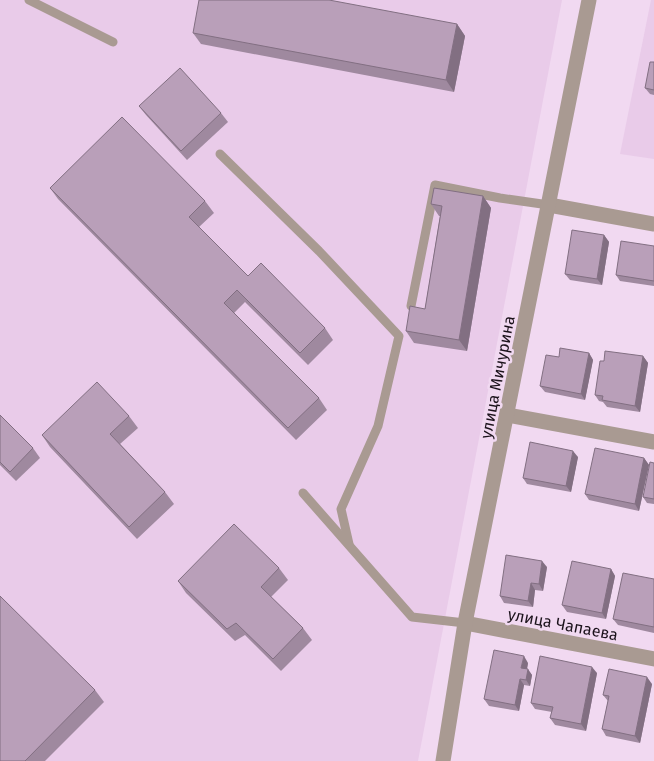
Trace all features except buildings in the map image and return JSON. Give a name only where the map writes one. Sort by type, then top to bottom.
[{"type":"street","name":"улица Мичурина","points":[[443,761],[465,623],[589,0]]},
{"type":"street","points":[[549,205],[654,224]]},
{"type":"street","points":[[507,415],[654,442]]},
{"type":"street","name":"улица Чапаева","points":[[465,623],[654,659]]},
{"type":"lane","points":[[29,0],[113,42]]},
{"type":"lane","points":[[220,154],[319,251],[399,336],[378,426],[341,509],[348,544]]},
{"type":"lane","points":[[411,306],[435,185],[500,198],[549,205]]},
{"type":"lane","points":[[304,493],[412,617],[465,623]]},
{"type":"shaded area","points":[[0,0],[562,0],[418,761],[0,761]]},
{"type":"shaded area","points":[[651,0],[654,0],[654,159],[620,154]]}]
